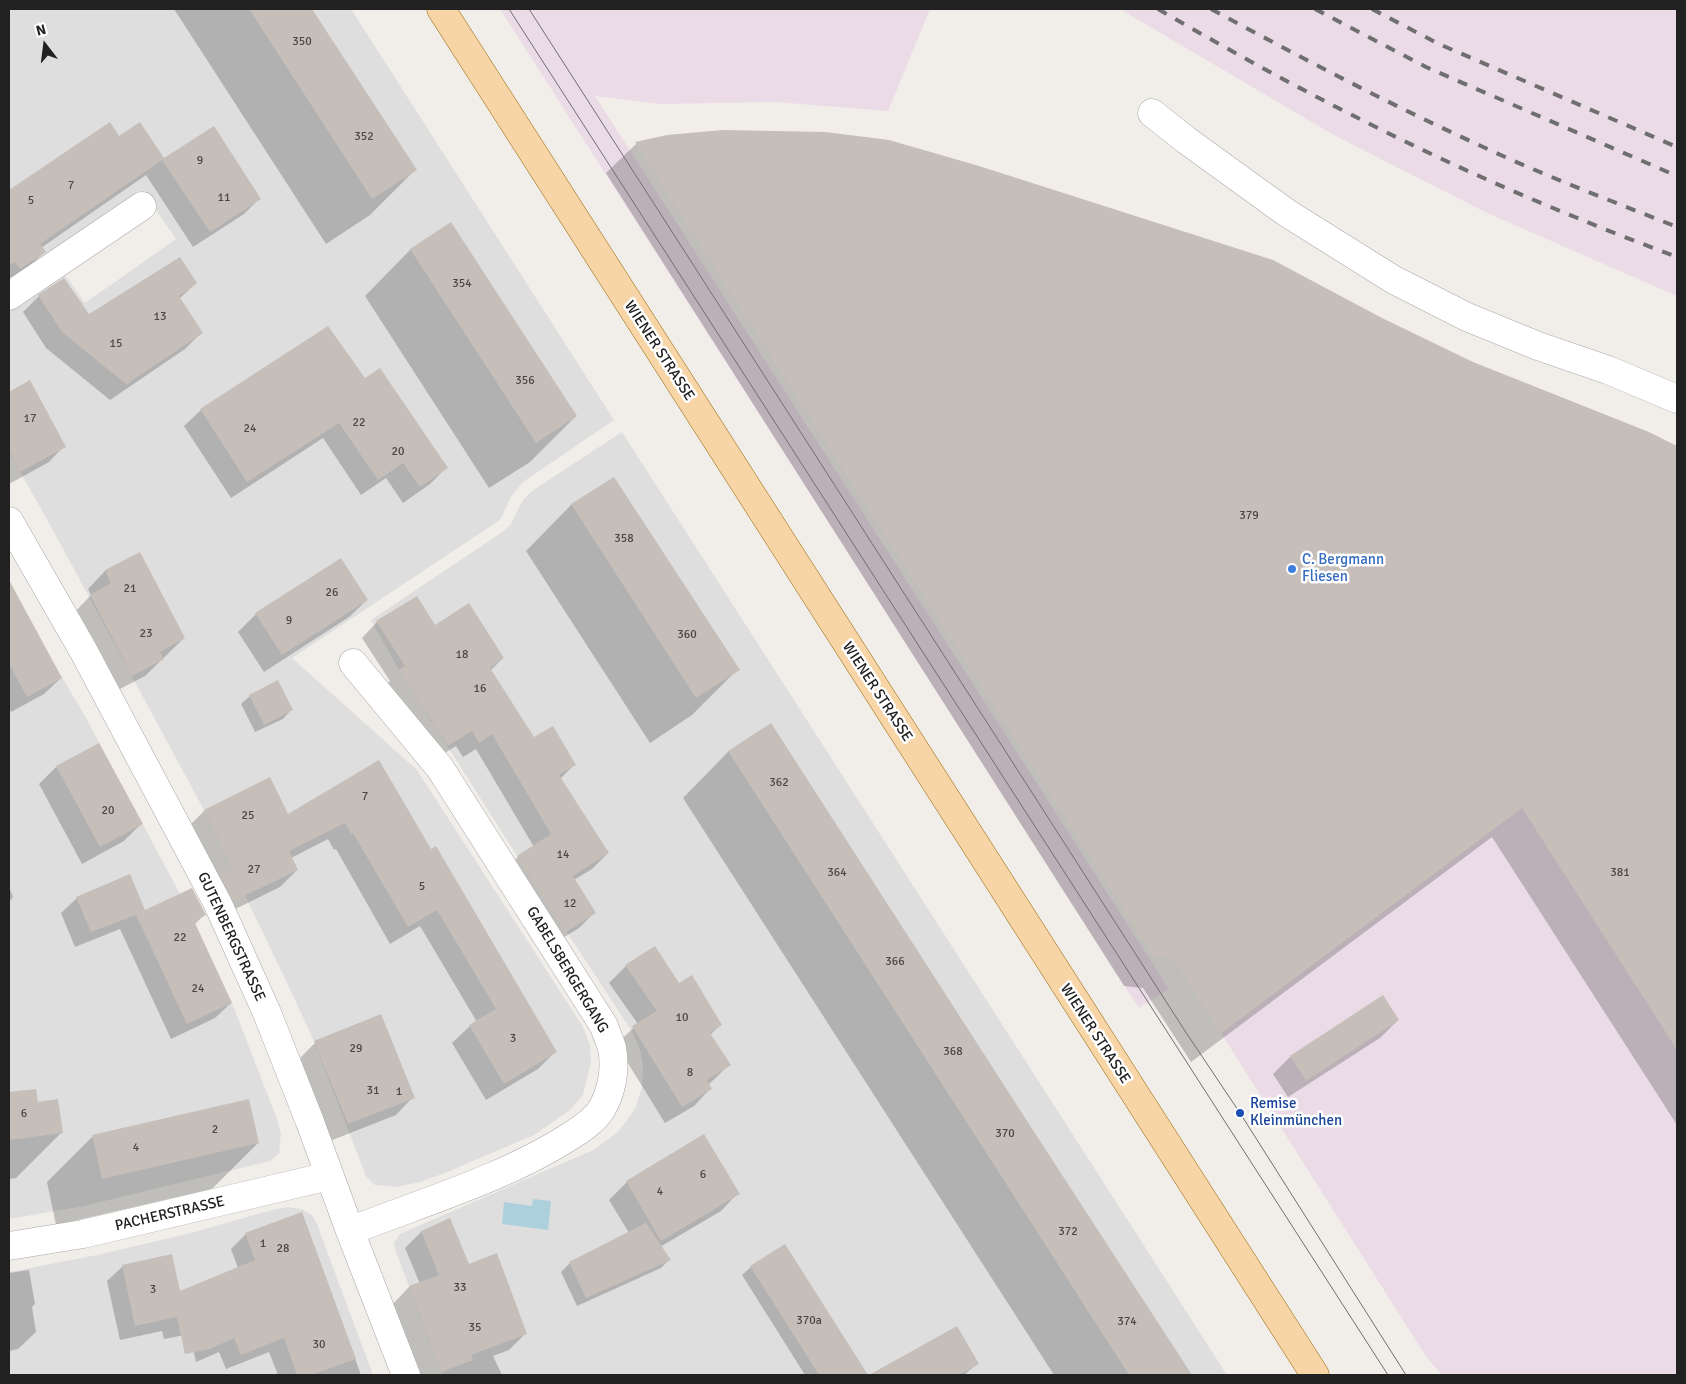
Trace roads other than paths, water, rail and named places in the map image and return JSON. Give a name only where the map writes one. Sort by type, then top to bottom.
[{"type":"main road","name":"WIENER STRASSE","points":[[441,9],[1315,1375]]},
{"type":"street","points":[[1152,113],[1287,213],[1394,280],[1467,317],[1538,346],[1608,370],[1677,399]]},
{"type":"street","points":[[9,296],[142,206]]},
{"type":"street","name":"GUTENBERGSTRASSE","points":[[9,521],[83,650],[218,904],[267,1013],[406,1375]]},
{"type":"street","name":"GABELSBERGERGANG","points":[[350,1231],[501,1173],[555,1146],[580,1130],[600,1112],[610,1091],[612,1070],[612,1048],[604,1026],[440,768],[352,663]]},
{"type":"street","name":"PACHERSTRASSE","points":[[9,1246],[83,1234],[329,1176]]},
{"type":"water","points":[[533,1199],[551,1201],[548,1230],[502,1224],[504,1202],[532,1206]]},
{"type":"tram line","points":[[509,9],[1388,1375]]},
{"type":"tram line","points":[[529,9],[1185,1031],[1240,1113],[1406,1375]]},
{"type":"railway","points":[[1158,9],[1311,94],[1415,146],[1521,195],[1677,257]]},
{"type":"railway","points":[[1211,9],[1345,80],[1447,130],[1529,168],[1677,227]]},
{"type":"railway","points":[[1315,9],[1426,67],[1677,176]]},
{"type":"railway","points":[[1372,9],[1439,44],[1677,147]]},
{"type":"place","name":"C. Bergmann Fliesen","points":[[1292,569]]},
{"type":"place","name":"Remise Kleinmünchen","points":[[1240,1113]]}]
